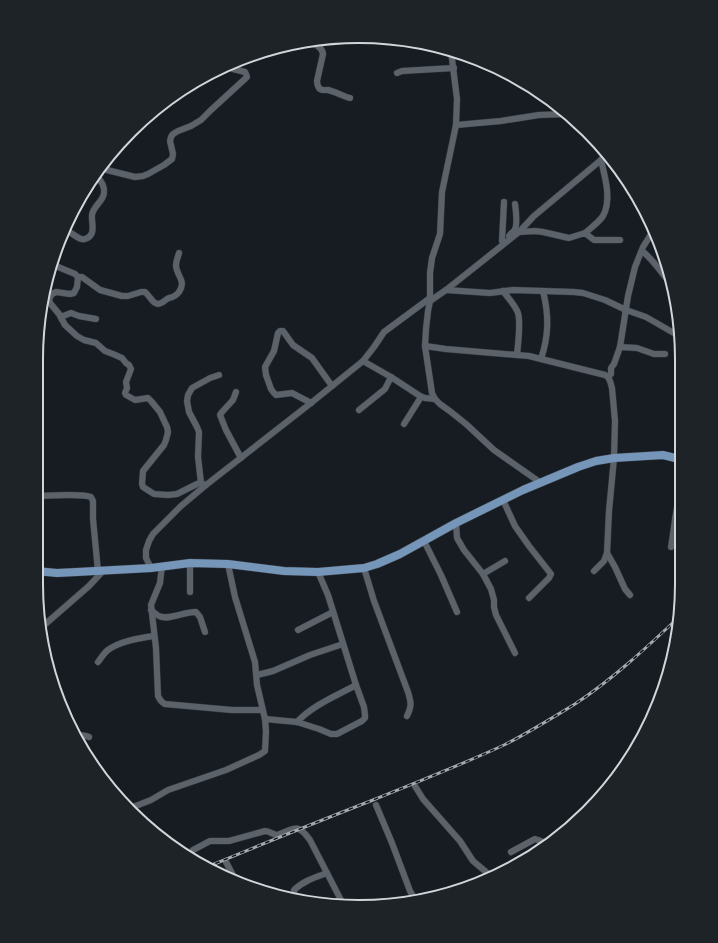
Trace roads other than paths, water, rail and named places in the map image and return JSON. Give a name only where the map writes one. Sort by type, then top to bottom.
[{"type":"main road","points":[[43,572],[57,573],[150,568],[190,563],[228,564],[284,571],[318,572],[364,568],[400,554],[456,523],[523,490],[578,467],[614,458],[663,455],[675,458]]},
{"type":"street","points":[[318,46],[323,51],[323,54],[317,85],[322,90],[330,90],[350,98]]},
{"type":"street","points":[[452,57],[457,99],[456,125],[442,192],[440,234],[432,258],[430,273],[430,300],[425,346],[432,393],[440,404],[461,420],[494,450],[541,483]]},
{"type":"street","points":[[397,73],[402,71],[454,68]]},
{"type":"street","points":[[106,170],[135,176],[143,176],[169,162],[172,159],[173,154],[171,137],[178,131],[201,120],[247,77],[245,72],[234,69]]},
{"type":"street","points":[[456,125],[502,121],[539,115],[559,114]]},
{"type":"street","points":[[150,568],[146,558],[146,550],[152,534],[203,484],[241,458],[363,362],[384,332],[446,290],[519,232],[534,216],[601,160],[607,186],[608,196],[606,208],[603,216],[585,233],[569,238],[535,231],[519,232]]},
{"type":"street","points":[[70,232],[81,240],[84,240],[93,232],[92,214],[94,209],[102,200],[104,194],[103,186],[99,179]]},
{"type":"street","points":[[502,241],[504,202]]},
{"type":"street","points":[[495,251],[502,241],[514,232],[516,228],[515,204]]},
{"type":"street","points":[[585,233],[594,240],[620,240]]},
{"type":"street","points":[[608,377],[611,374],[611,368],[620,347],[628,296],[635,267],[650,236]]},
{"type":"street","points":[[642,251],[648,255],[663,273]]},
{"type":"street","points":[[57,267],[75,274],[78,277],[82,277],[100,290],[122,296],[144,292],[156,304],[159,304],[174,297],[182,288],[182,282],[176,265],[179,253]]},
{"type":"street","points":[[78,277],[77,287],[74,293],[70,294],[56,292],[52,294],[49,299],[50,303],[65,325],[77,336],[84,340],[96,343],[105,351],[120,357],[129,365],[131,369],[126,382],[126,395],[136,400],[148,398],[160,412],[167,427],[167,435],[164,445],[143,471],[143,487],[154,494],[168,495],[177,494],[197,484],[203,484]]},
{"type":"street","points":[[446,290],[490,293],[512,290],[583,293],[646,317],[673,333]]},
{"type":"street","points":[[503,291],[519,314],[517,355]]},
{"type":"street","points":[[541,358],[545,346],[548,325],[543,291]]},
{"type":"street","points":[[62,319],[63,316],[71,313],[96,319]]},
{"type":"street","points":[[311,403],[292,393],[276,395],[271,389],[265,367],[274,350],[278,333],[283,331],[297,348],[312,358],[332,386]]},
{"type":"street","points":[[425,346],[541,358],[608,377],[612,388],[615,421],[614,458],[607,553],[604,561],[594,571]]},
{"type":"street","points":[[620,347],[637,348],[660,355],[665,354]]},
{"type":"street","points":[[363,362],[392,377],[421,397],[435,399]]},
{"type":"street","points":[[203,484],[198,458],[199,432],[189,412],[187,401],[189,391],[192,388],[218,375]]},
{"type":"street","points":[[359,410],[385,389],[392,377]]},
{"type":"street","points":[[236,392],[233,400],[220,415],[241,458]]},
{"type":"street","points":[[404,424],[421,397]]},
{"type":"street","points":[[43,496],[74,495],[91,497],[93,501],[93,519],[100,571],[89,586],[46,624]]},
{"type":"street","points":[[503,500],[515,526],[534,554],[551,574],[549,578],[529,598]]},
{"type":"street","points":[[456,523],[457,538],[483,574],[491,589],[494,596],[496,615],[515,653]]},
{"type":"street","points":[[671,547],[675,526]]},
{"type":"street","points":[[424,541],[458,612]]},
{"type":"street","points":[[607,553],[625,589],[630,595]]},
{"type":"street","points":[[483,574],[505,561]]},
{"type":"street","points":[[190,563],[190,592]]},
{"type":"street","points":[[135,806],[151,800],[168,790],[226,770],[265,751],[265,719],[257,685],[255,662],[235,597],[228,564]]},
{"type":"street","points":[[162,566],[160,583],[153,600],[151,610],[156,654],[158,696],[162,703],[179,706],[232,710],[262,710]]},
{"type":"street","points":[[364,568],[374,601],[408,692],[411,708],[408,716]]},
{"type":"street","points":[[265,719],[297,722],[331,734],[337,734],[362,721],[364,718],[364,707],[328,595],[318,572]]},
{"type":"street","points":[[151,610],[158,616],[162,617],[172,617],[196,612],[200,617],[205,632]]},
{"type":"street","points":[[298,630],[333,612]]},
{"type":"street","points":[[98,662],[112,647],[132,640],[154,636]]},
{"type":"street","points":[[257,675],[273,671],[310,655],[343,644]]},
{"type":"street","points":[[297,722],[316,706],[356,685]]},
{"type":"street","points":[[82,736],[89,737]]},
{"type":"street","points":[[415,786],[423,799],[460,841],[473,861],[487,873]]},
{"type":"street","points":[[376,805],[413,895]]},
{"type":"street","points":[[193,850],[210,841],[229,841],[265,831],[277,835],[296,828],[300,829],[304,831],[310,840],[341,899]]},
{"type":"street","points":[[511,852],[535,839],[542,842]]},
{"type":"street","points":[[226,862],[232,873]]},
{"type":"street","points":[[294,893],[294,890],[303,883],[327,873]]},
{"type":"railway","points":[[214,864],[439,773],[504,745],[558,715],[603,684],[629,663],[672,623]]}]
